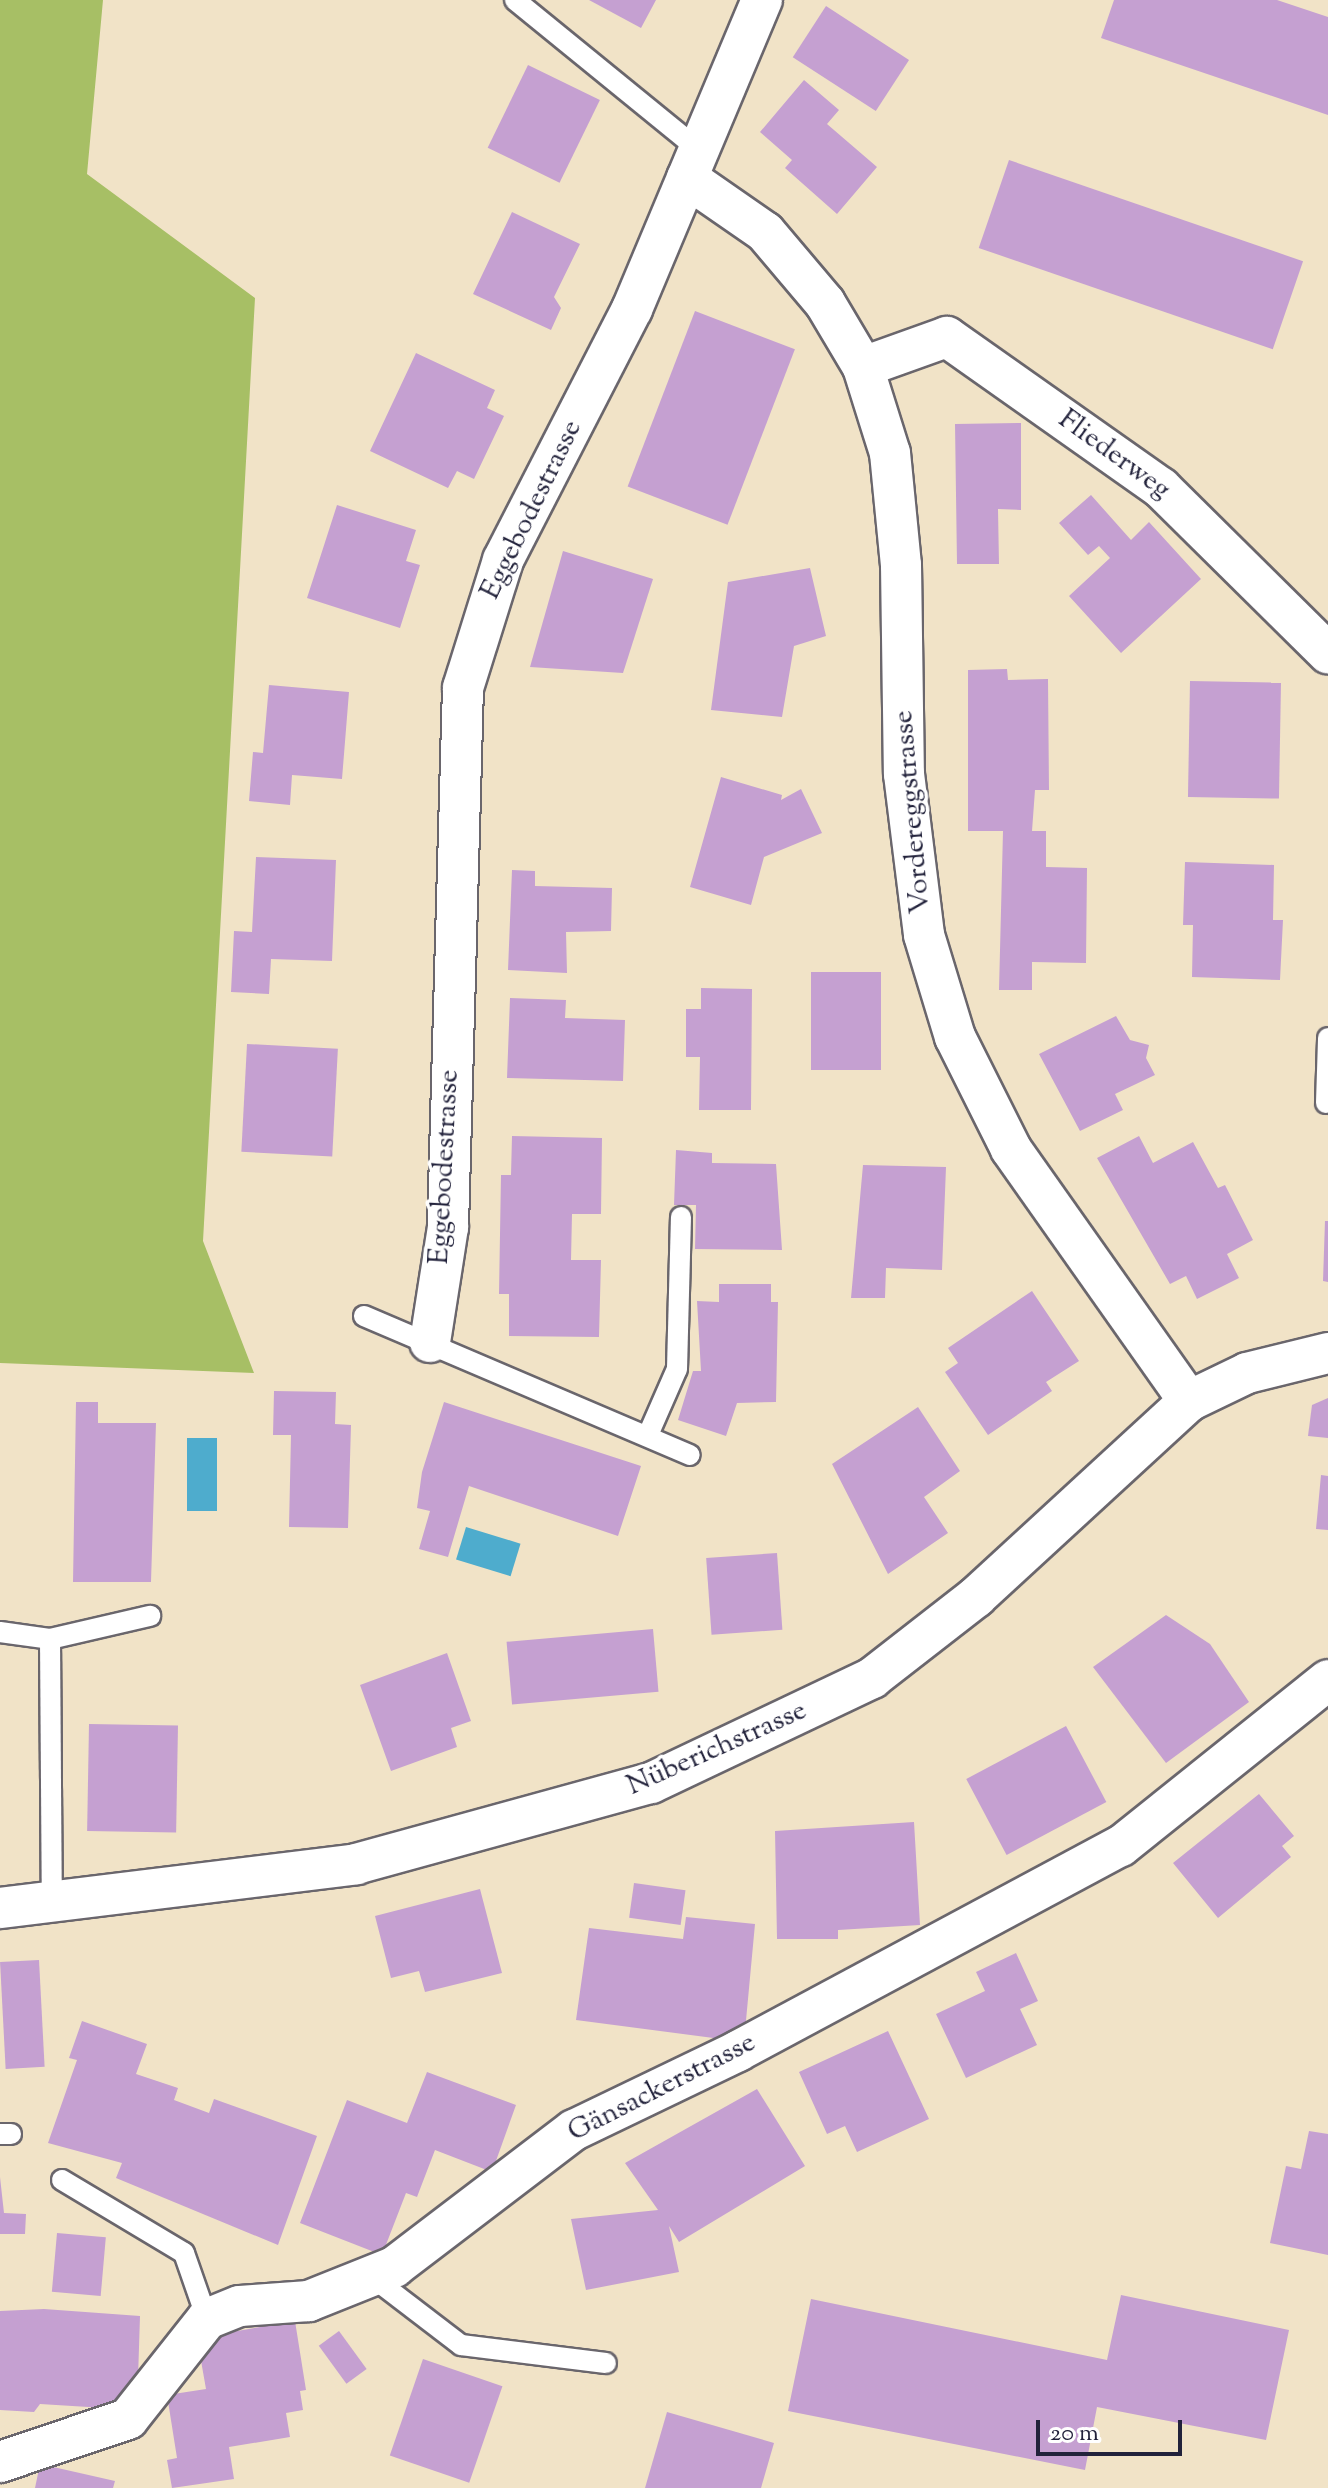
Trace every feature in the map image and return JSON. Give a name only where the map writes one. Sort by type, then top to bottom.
[{"type":"street","name":"Eggebodestrasse","points":[[430,1342],[448,1227],[463,688],[503,560],[632,309],[762,0]]},
{"type":"street","name":"Vordereggstrasse","points":[[693,164],[765,232],[825,303],[863,367],[890,453],[904,774],[924,935],[951,1022],[1011,1149],[1080,1257],[1189,1401]]},
{"type":"street","name":"Fliederweg","points":[[863,367],[947,337],[1161,488],[1328,653]]},
{"type":"street","name":"Nüberichstrasse","points":[[0,1908],[356,1864],[556,1812],[722,1752],[872,1678],[976,1597],[1189,1401],[1247,1373],[1328,1353]]},
{"type":"street","name":"Gänsackerstrasse","points":[[207,2319],[240,2306],[309,2301],[372,2277],[430,2245],[487,2190],[574,2130],[738,2051],[1121,1846],[1328,1680]]},
{"type":"street","points":[[0,2462],[128,2419],[207,2319]]},
{"type":"lane","points":[[515,0],[693,164]]},
{"type":"lane","points":[[1326,1103],[1328,1038]]},
{"type":"lane","points":[[648,1435],[677,1369],[681,1217]]},
{"type":"lane","points":[[364,1316],[690,1455]]},
{"type":"lane","points":[[0,1632],[50,1639],[150,1616]]},
{"type":"lane","points":[[50,1639],[52,1903]]},
{"type":"lane","points":[[62,2180],[184,2253],[207,2319]]},
{"type":"lane","points":[[372,2277],[461,2345],[606,2363]]},
{"type":"green space","points":[[0,0],[103,0],[87,174],[255,298],[203,1241],[254,1373],[0,1363]]},
{"type":"water","points":[[187,1438],[217,1438],[217,1511],[187,1511]]},
{"type":"water","points":[[466,1527],[521,1544],[511,1576],[456,1560]]},
{"type":"building","points":[[589,0],[656,0],[641,28]]},
{"type":"building","points":[[1114,0],[1277,0],[1328,17],[1328,115],[1101,38]]},
{"type":"building","points":[[826,6],[909,60],[876,111],[793,57]]},
{"type":"building","points":[[528,65],[600,100],[560,183],[488,148]]},
{"type":"building","points":[[804,80],[839,110],[827,124],[877,167],[837,214],[785,168],[792,160],[760,132]]},
{"type":"building","points":[[1009,160],[1303,261],[1273,349],[979,248]]},
{"type":"building","points":[[512,212],[580,244],[554,297],[561,308],[551,330],[473,294]]},
{"type":"building","points":[[695,311],[795,349],[728,525],[628,487]]},
{"type":"building","points":[[416,353],[495,390],[487,408],[504,416],[474,479],[457,471],[448,488],[370,451]]},
{"type":"building","points":[[1021,423],[1021,510],[998,509],[999,564],[957,564],[955,424]]},
{"type":"building","points":[[1091,495],[1131,540],[1149,522],[1201,579],[1121,653],[1069,596],[1110,558],[1099,546],[1088,555],[1059,523]]},
{"type":"building","points":[[337,505],[416,530],[406,561],[420,565],[400,628],[307,598]]},
{"type":"building","points":[[563,551],[653,579],[623,673],[530,667]]},
{"type":"building","points":[[810,568],[826,636],[794,646],[782,717],[711,710],[728,582]]},
{"type":"building","points":[[1007,669],[1008,680],[1048,679],[1049,790],[1035,790],[1032,831],[1046,831],[1046,867],[1087,868],[1086,963],[1032,962],[1032,990],[999,990],[1003,831],[968,831],[968,670]]},
{"type":"building","points":[[1190,681],[1281,683],[1279,799],[1188,797]]},
{"type":"building","points":[[269,685],[349,692],[342,779],[292,775],[290,805],[249,801],[253,752],[263,753]]},
{"type":"building","points":[[721,777],[782,795],[781,800],[801,789],[822,833],[764,857],[751,905],[690,887]]},
{"type":"building","points":[[256,857],[336,860],[332,961],[271,959],[269,994],[231,992],[234,931],[252,932]]},
{"type":"building","points":[[1185,862],[1274,865],[1273,920],[1283,920],[1280,980],[1192,977],[1193,925],[1183,925]]},
{"type":"building","points":[[512,870],[535,871],[535,886],[612,888],[611,931],[566,932],[567,973],[508,970]]},
{"type":"building","points":[[811,972],[881,972],[881,1070],[811,1070]]},
{"type":"building","points":[[701,988],[752,989],[751,1110],[699,1110],[700,1057],[686,1057],[686,1009],[701,1009]]},
{"type":"building","points":[[510,998],[566,1000],[565,1018],[625,1020],[623,1081],[507,1078]]},
{"type":"building","points":[[1116,1016],[1130,1040],[1149,1045],[1146,1058],[1155,1075],[1115,1094],[1123,1110],[1080,1131],[1039,1054]]},
{"type":"building","points":[[247,1044],[338,1049],[332,1157],[241,1152]]},
{"type":"building","points":[[512,1136],[602,1138],[601,1214],[572,1214],[571,1260],[601,1260],[599,1337],[509,1336],[509,1294],[499,1294],[501,1175],[511,1175]]},
{"type":"building","points":[[1139,1136],[1153,1163],[1193,1142],[1218,1188],[1225,1185],[1253,1240],[1227,1254],[1239,1278],[1197,1299],[1186,1276],[1170,1284],[1097,1158]]},
{"type":"building","points":[[676,1150],[712,1153],[712,1163],[776,1164],[782,1250],[695,1249],[696,1205],[674,1205]]},
{"type":"building","points":[[863,1165],[946,1167],[942,1270],[886,1268],[885,1298],[851,1298]]},
{"type":"building","points":[[1325,1221],[1328,1221],[1328,1282],[1323,1281]]},
{"type":"building","points":[[719,1284],[771,1284],[771,1302],[778,1302],[776,1402],[737,1403],[726,1436],[678,1420],[693,1371],[701,1371],[697,1301],[719,1302]]},
{"type":"building","points":[[1032,1291],[1079,1361],[1046,1382],[1052,1391],[988,1435],[945,1372],[958,1363],[948,1348]]},
{"type":"building","points":[[274,1391],[336,1392],[335,1424],[351,1425],[348,1528],[289,1527],[291,1435],[273,1435]]},
{"type":"building","points":[[1328,1398],[1328,1438],[1308,1436],[1312,1405]]},
{"type":"building","points":[[76,1402],[98,1402],[98,1423],[156,1423],[151,1582],[73,1582]]},
{"type":"building","points":[[444,1402],[641,1466],[618,1536],[469,1486],[448,1557],[419,1549],[430,1511],[417,1508],[422,1472]]},
{"type":"building","points":[[918,1407],[960,1471],[924,1497],[948,1533],[888,1574],[832,1464]]},
{"type":"building","points":[[1321,1475],[1328,1476],[1328,1530],[1316,1529]]},
{"type":"building","points":[[777,1553],[782,1630],[712,1635],[706,1558]]},
{"type":"building","points":[[1166,1615],[1210,1644],[1249,1702],[1166,1763],[1093,1667]]},
{"type":"building","points":[[653,1629],[658,1692],[512,1705],[507,1642]]},
{"type":"building","points":[[447,1653],[471,1721],[451,1728],[457,1747],[391,1771],[360,1685]]},
{"type":"building","points":[[89,1724],[178,1726],[176,1833],[87,1831]]},
{"type":"building","points":[[1066,1726],[1106,1802],[1007,1855],[966,1779]]},
{"type":"building","points":[[1259,1794],[1294,1836],[1282,1846],[1291,1857],[1218,1918],[1173,1863]]},
{"type":"building","points":[[914,1822],[920,1925],[838,1930],[838,1939],[777,1939],[775,1831]]},
{"type":"building","points":[[634,1883],[685,1890],[681,1925],[629,1918]]},
{"type":"building","points":[[480,1889],[502,1973],[425,1992],[419,1971],[391,1978],[375,1916]]},
{"type":"building","points":[[686,1917],[755,1924],[744,2042],[576,2020],[589,1928],[683,1939]]},
{"type":"building","points":[[1016,1953],[1038,2001],[1020,2009],[1037,2045],[966,2078],[936,2014],[985,1991],[976,1972]]},
{"type":"building","points":[[39,1960],[45,2067],[6,2069],[0,1962]]},
{"type":"building","points":[[82,2021],[147,2044],[136,2074],[178,2088],[174,2100],[209,2113],[214,2099],[317,2136],[278,2245],[116,2178],[122,2163],[48,2143],[77,2060],[69,2058]]},
{"type":"building","points":[[888,2031],[929,2119],[857,2152],[845,2126],[827,2134],[799,2072]]},
{"type":"building","points":[[427,2072],[516,2105],[492,2172],[435,2150],[417,2197],[406,2193],[382,2255],[300,2223],[347,2100],[407,2123]]},
{"type":"building","points":[[757,2089],[805,2166],[679,2242],[669,2226],[679,2272],[586,2290],[571,2219],[658,2210],[625,2163]]},
{"type":"building","points":[[1309,2131],[1328,2134],[1328,2255],[1270,2243],[1286,2166],[1301,2169]]},
{"type":"building","points":[[0,2177],[4,2213],[26,2214],[25,2234],[0,2234]]},
{"type":"building","points":[[57,2233],[106,2237],[101,2296],[52,2292]]},
{"type":"building","points":[[1121,2295],[1289,2330],[1266,2440],[1097,2407],[1085,2470],[788,2411],[811,2299],[1107,2360]]},
{"type":"building","points":[[44,2309],[140,2316],[137,2410],[40,2404],[34,2412],[0,2410],[0,2311]]},
{"type":"building","points":[[295,2321],[306,2390],[300,2391],[303,2410],[286,2413],[290,2437],[229,2447],[234,2479],[172,2488],[167,2460],[177,2458],[167,2395],[206,2389],[197,2338]]},
{"type":"building","points":[[339,2331],[367,2369],[346,2384],[319,2346]]},
{"type":"building","points":[[423,2359],[502,2386],[469,2483],[390,2455]]},
{"type":"building","points":[[667,2412],[774,2443],[761,2488],[645,2488]]},
{"type":"building","points":[[40,2464],[115,2481],[113,2488],[35,2488]]}]
